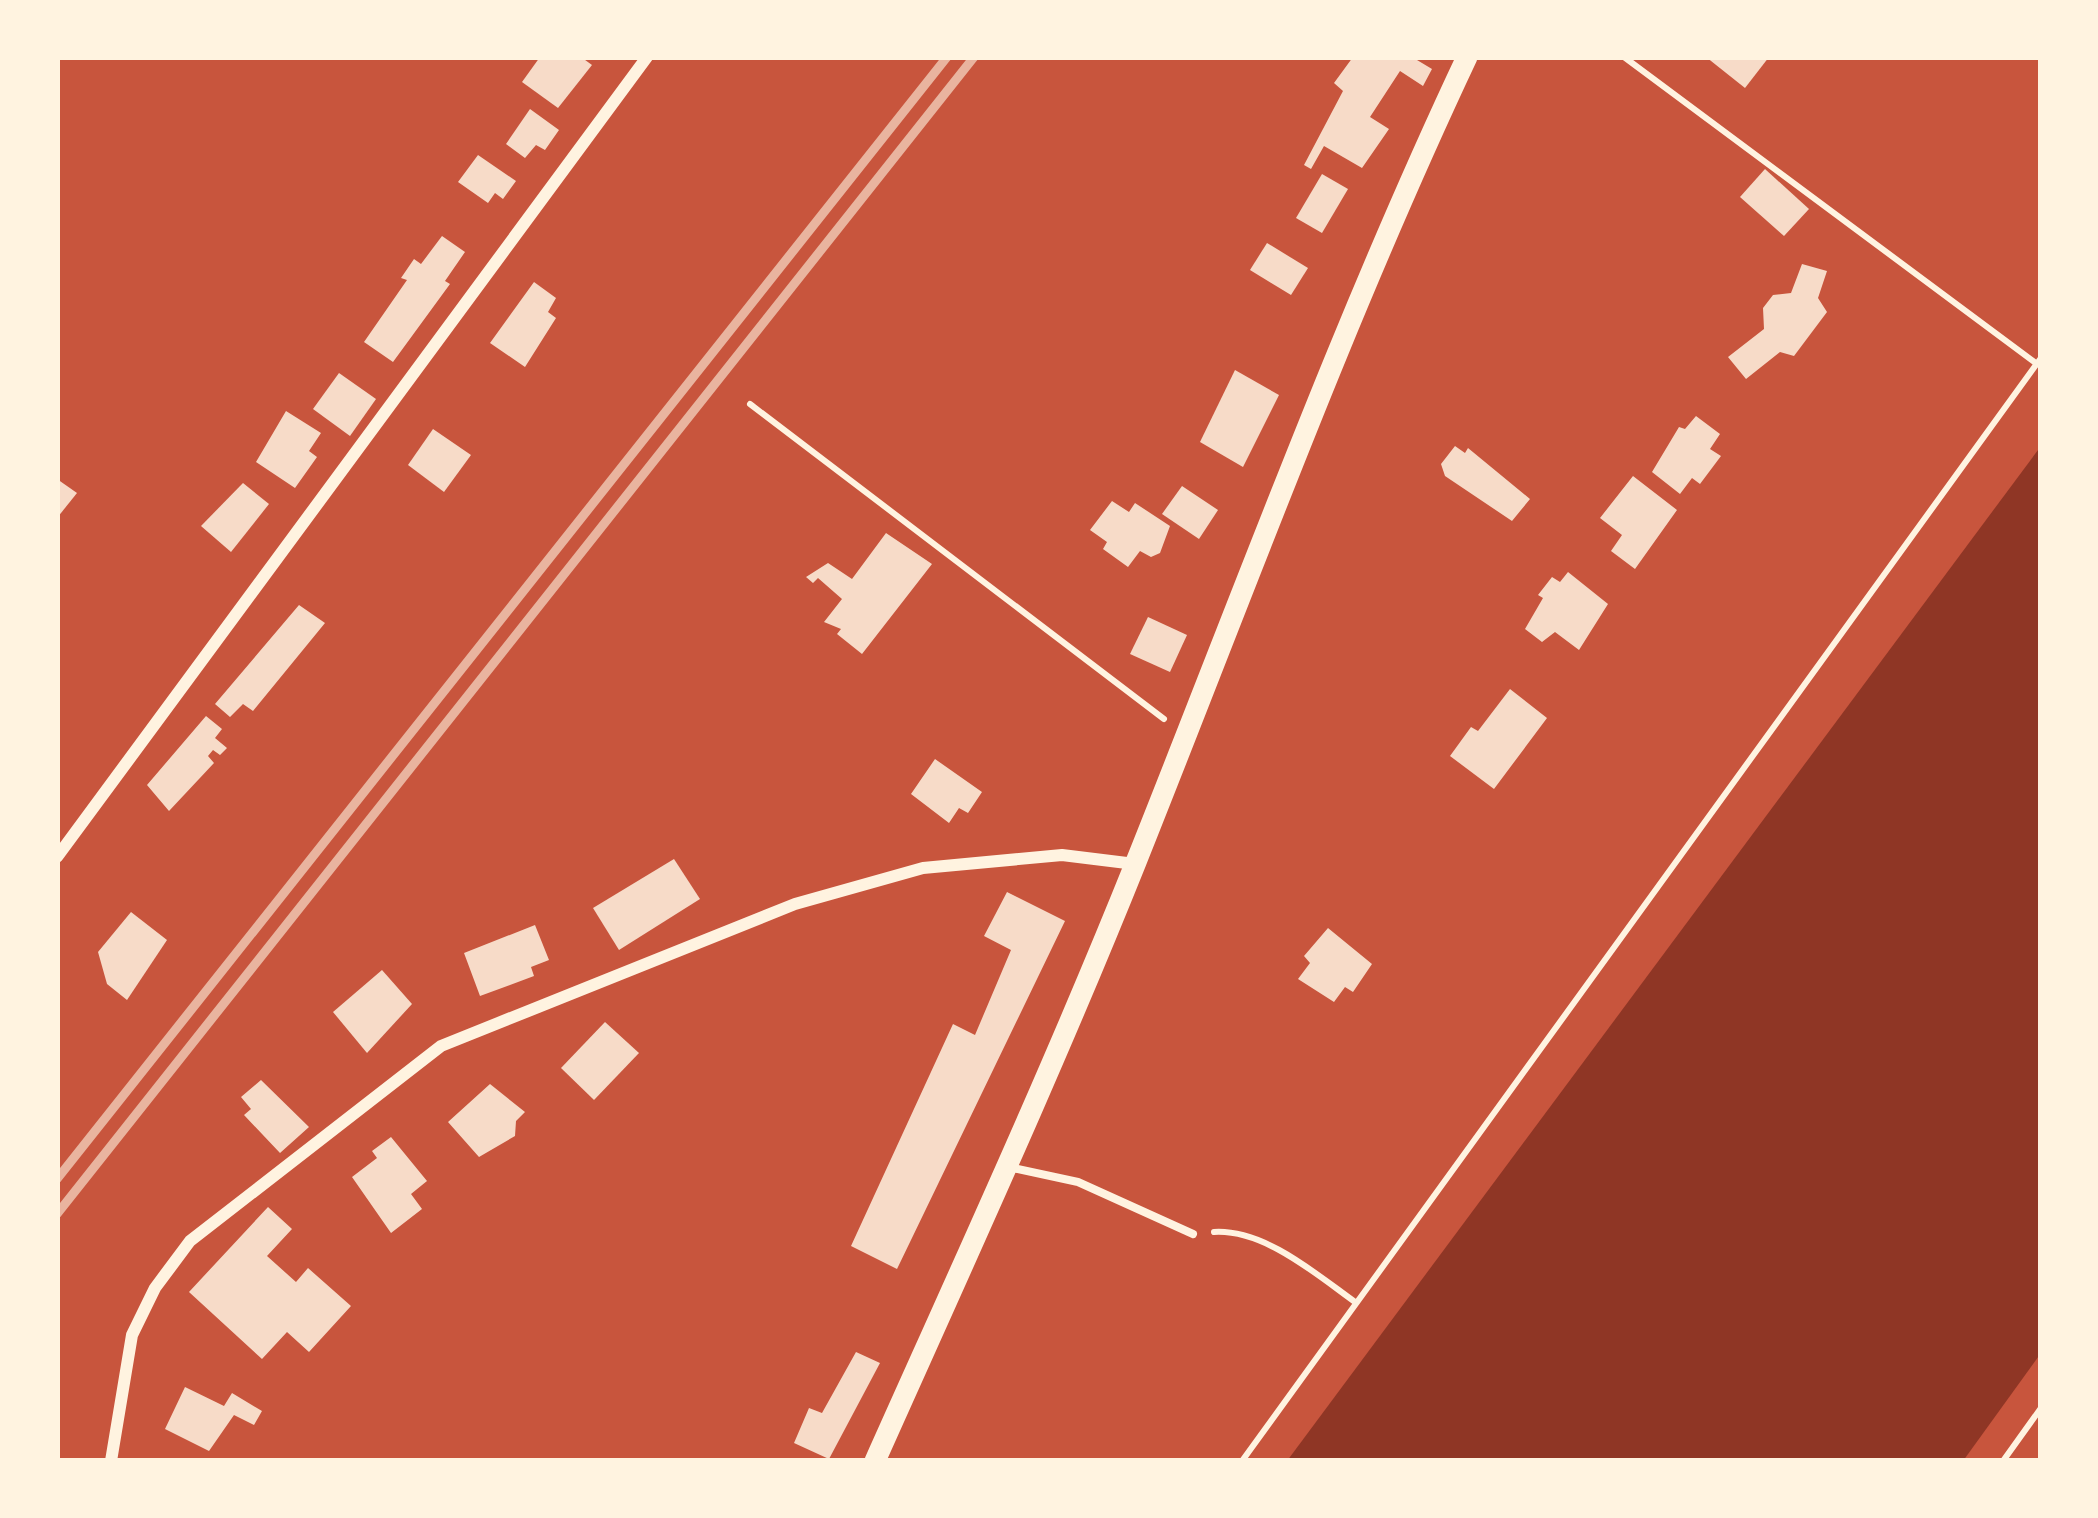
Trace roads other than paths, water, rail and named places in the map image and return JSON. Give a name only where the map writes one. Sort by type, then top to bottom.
[{"type":"main road","points":[[875,1461],[1135,864],[1337,345],[1467,57]]},
{"type":"street","points":[[57,857],[647,57]]},
{"type":"street","points":[[111,1461],[132,1335],[155,1288],[190,1240],[441,1046],[795,904],[923,868],[1062,855],[1135,864]]},
{"type":"lane","points":[[1006,1167],[1078,1182],[1193,1234]]},
{"type":"railway","points":[[57,1179],[947,57]]},
{"type":"railway","points":[[57,1214],[974,57]]}]
